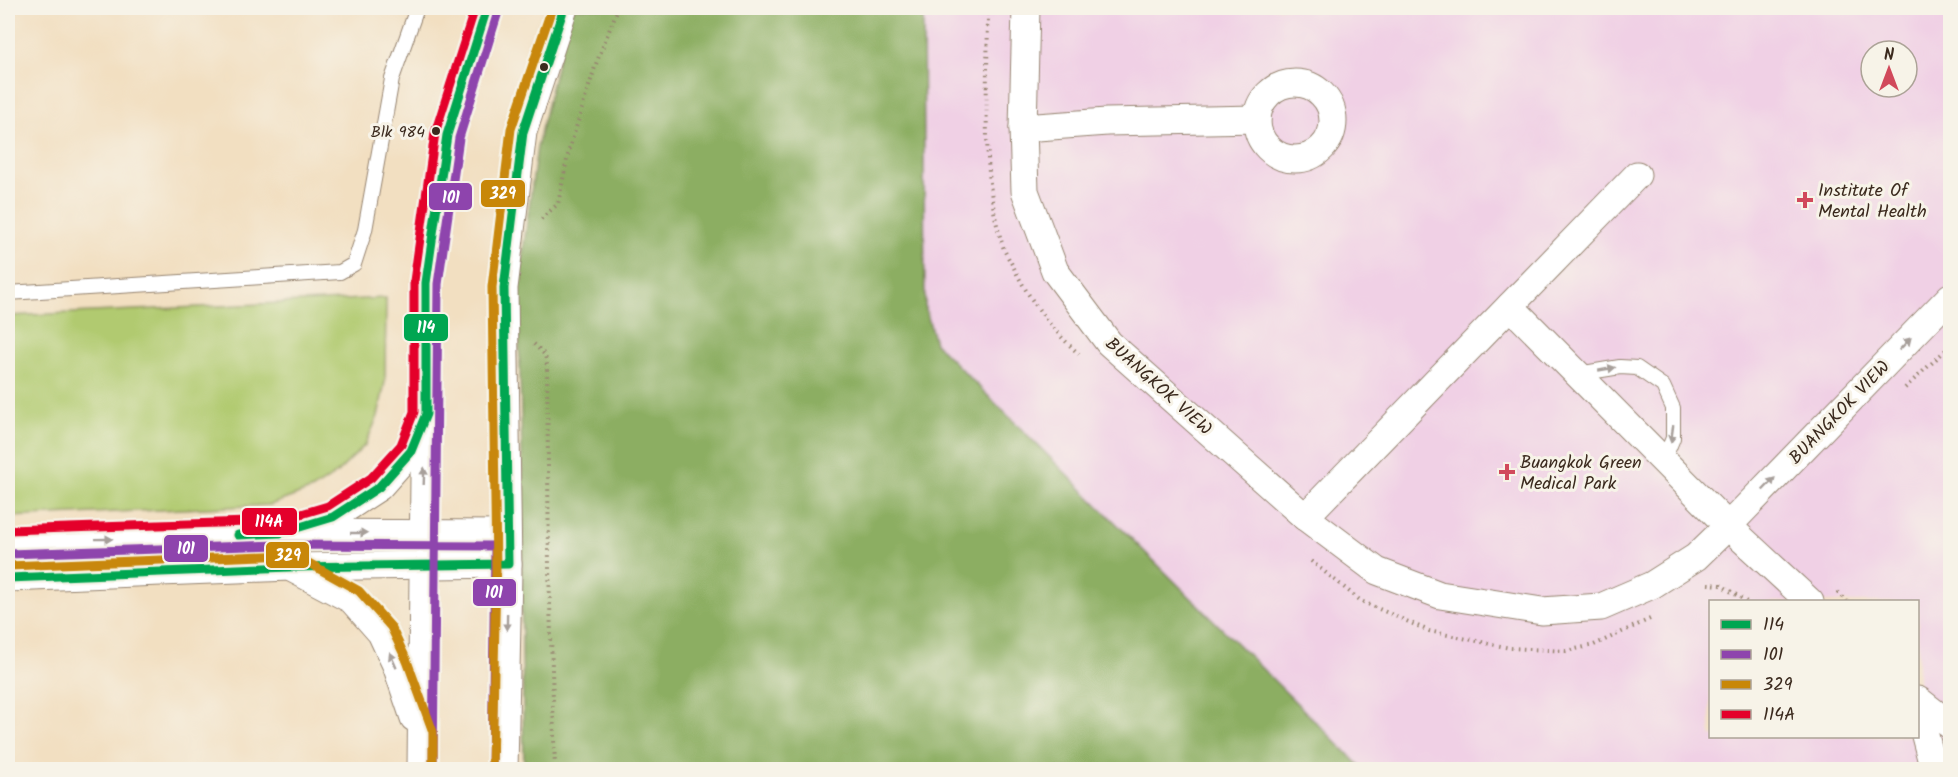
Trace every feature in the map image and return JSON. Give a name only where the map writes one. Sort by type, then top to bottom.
[{"type":"street","points":[[421,770],[426,283],[447,135],[487,8]]},
{"type":"street","points":[[504,770],[508,564],[504,288],[523,132],[564,8]]},
{"type":"street","name":"BUANGKOK VIEW","points":[[1026,8],[1023,128],[1025,191],[1054,271],[1109,343],[1305,517],[1377,571],[1440,595],[1542,611],[1601,606],[1653,585],[1696,557],[1728,526],[1950,297]]},
{"type":"street","points":[[1023,128],[1107,122],[1257,119]]},
{"type":"street","points":[[1305,517],[1637,175]]},
{"type":"street","points":[[1510,306],[1728,526],[1808,600]]},
{"type":"street","points":[[280,533],[333,517],[379,487],[411,452],[426,414]]},
{"type":"street","points":[[8,542],[280,533],[507,534]]},
{"type":"street","points":[[8,578],[290,567],[508,564]]},
{"type":"street","points":[[290,567],[352,600],[381,633],[396,665],[421,735]]},
{"type":"street","points":[[1919,702],[1950,725]]},
{"type":"street","points":[[1919,716],[1934,770]]},
{"type":"lane","points":[[8,293],[340,272],[354,264],[365,230],[392,79],[417,8]]},
{"type":"lane","points":[[1578,374],[1620,367],[1637,368],[1663,386],[1673,408],[1673,438],[1664,460]]},
{"type":"lane","points":[[137,538],[137,574]]},
{"type":"path","points":[[537,223],[558,204],[569,150],[596,64],[618,8]]},
{"type":"path","points":[[988,8],[988,139],[991,191],[1002,244],[1025,291],[1059,336],[1085,359]]},
{"type":"path","points":[[533,342],[545,355],[548,365],[549,547],[555,770]]},
{"type":"path","points":[[1899,394],[1950,346]]},
{"type":"path","points":[[1311,560],[1361,601],[1429,631],[1510,648],[1566,651],[1585,647],[1615,636],[1654,617]]},
{"type":"path","points":[[1704,586],[1721,585],[1744,600]]},
{"type":"shaded area","name":"Buangkok Green Medical Park","points":[[923,8],[1950,8],[1950,769],[1363,769],[935,343],[925,306]]},
{"type":"green space","points":[[573,8],[923,8],[925,306],[935,343],[1363,769],[524,770],[521,586],[523,502],[518,290],[537,147],[566,25]]},
{"type":"green space","points":[[386,298],[385,382],[378,416],[365,445],[337,473],[313,489],[270,505],[8,517],[8,316]]},
{"type":"transit line","name":"114A","points":[[8,530],[278,521],[328,506],[371,478],[401,445],[414,412],[414,281],[435,133],[475,8]]},
{"type":"transit line","name":"114","points":[[238,535],[280,533],[333,517],[379,487],[411,451],[426,414],[426,283],[447,135],[487,8]]},
{"type":"transit line","name":"329","points":[[492,770],[496,571],[492,287],[511,129],[552,8]]},
{"type":"transit line","name":"114","points":[[8,578],[290,567],[508,564],[504,288],[523,132],[564,8]]},
{"type":"transit line","name":"101","points":[[433,770],[438,284],[459,138],[498,12]]},
{"type":"transit line","name":"101","points":[[8,554],[280,545],[495,546],[492,770]]},
{"type":"transit line","name":"329","points":[[8,566],[296,556],[359,591],[391,627],[407,661],[433,732],[433,770]]},
{"type":"place","name":"Blk 984","points":[[436,131]]},
{"type":"place","name":"Institute Of Mental Health","points":[[1805,200]]},
{"type":"place","name":"Buangkok Green Medical Park","points":[[1507,472]]}]
